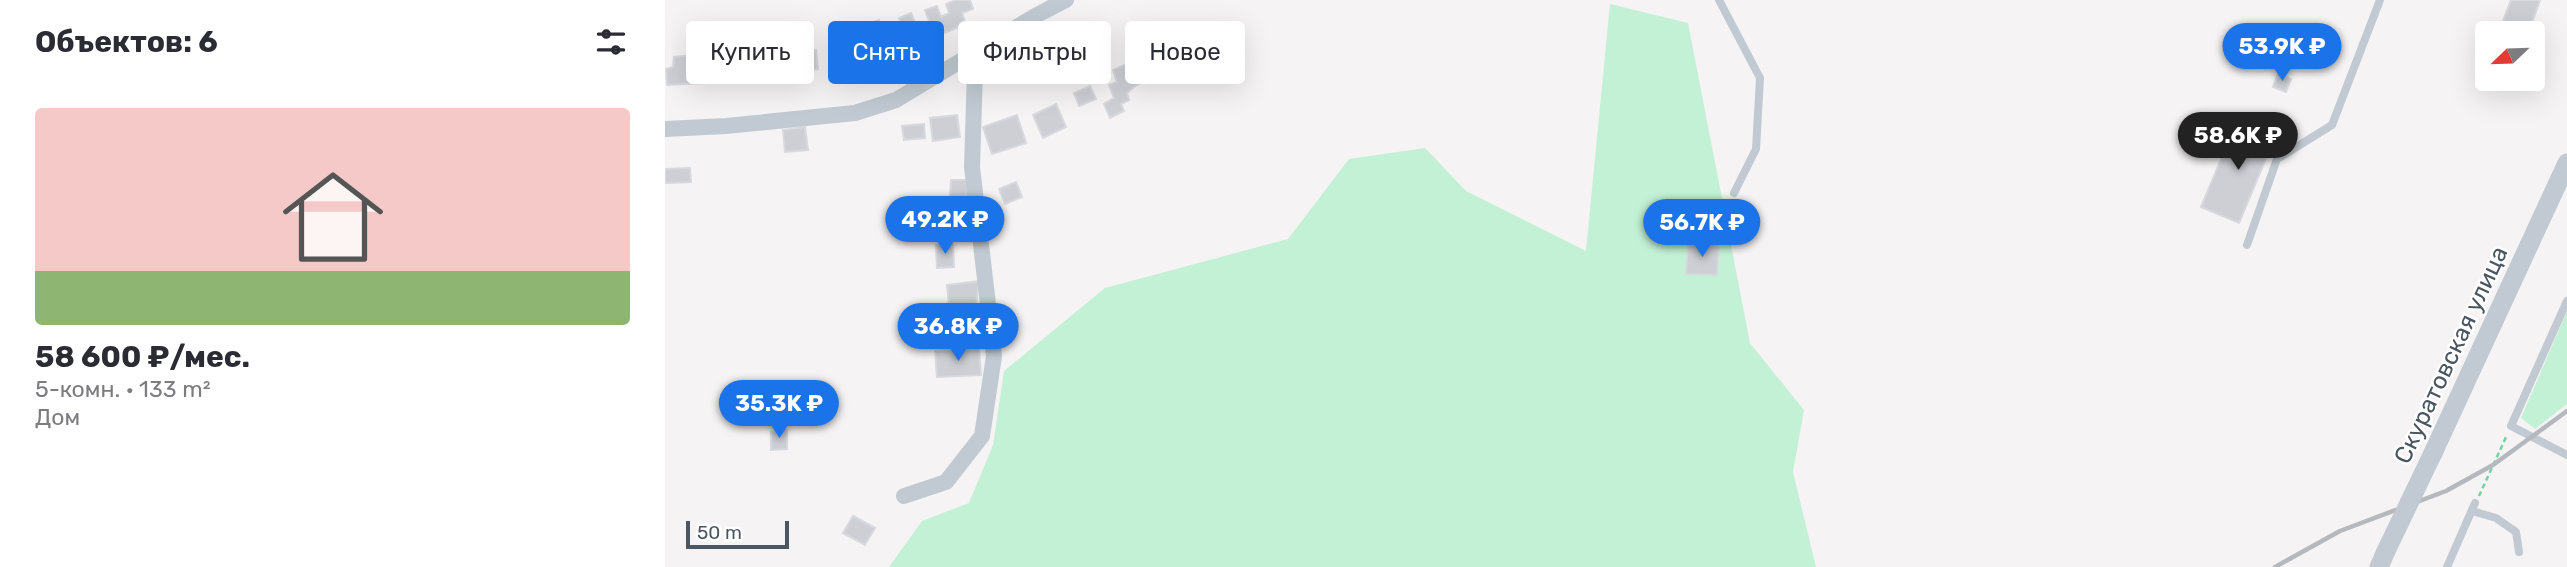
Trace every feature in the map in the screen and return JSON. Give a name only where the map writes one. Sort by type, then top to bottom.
[{"type":"street","points":[[1027,21],[1066,0]]},
{"type":"street","points":[[665,129],[726,126],[855,113],[896,100],[958,64]]},
{"type":"street","points":[[904,496],[946,482],[982,436],[995,356],[972,167],[975,84]]},
{"type":"street","name":"Скуратовская улица","points":[[2383,559],[2567,163]]},
{"type":"lane","points":[[1719,0],[1760,78],[1756,149],[1734,193]]},
{"type":"lane","points":[[2246,245],[2277,159],[2332,125],[2380,0]]},
{"type":"lane","points":[[2567,301],[2511,426],[2567,455]]},
{"type":"lane","points":[[2447,567],[2473,507],[2516,532],[2519,552]]},
{"type":"path","points":[[2473,507],[2511,426]]},
{"type":"green space","points":[[1610,4],[1688,23],[1750,343],[1804,410],[1793,472],[1816,567],[889,567],[922,521],[969,503],[993,445],[1004,371],[1105,288],[1288,239],[1349,159],[1425,148],[1466,191],[1586,251]]},
{"type":"green space","points":[[2567,311],[2567,404],[2535,429],[2521,418]]},
{"type":"building","points":[[956,0],[970,0],[973,9],[962,13],[965,21],[958,21],[958,27],[944,33],[944,21],[929,21],[925,10],[937,6],[941,17],[949,13],[946,4]]},
{"type":"building","points":[[2511,0],[2540,0],[2533,21],[2503,21]]},
{"type":"building","points":[[911,13],[914,21],[900,21],[899,18]]},
{"type":"building","points":[[814,50],[818,69],[814,69]]},
{"type":"building","points":[[686,56],[686,84],[667,85],[666,69],[673,67],[674,57]]},
{"type":"building","points":[[1125,65],[1125,84],[1139,84],[1127,93],[1129,100],[1121,104],[1124,111],[1110,118],[1104,104],[1114,98],[1109,85],[1117,82],[1113,70]]},
{"type":"building","points":[[2278,74],[2291,79],[2286,92],[2273,87]]},
{"type":"building","points":[[1090,86],[1096,99],[1079,106],[1074,93]]},
{"type":"building","points":[[1056,104],[1066,127],[1043,138],[1033,115]]},
{"type":"building","points":[[957,115],[960,137],[933,141],[930,118]]},
{"type":"building","points":[[1017,115],[1026,143],[992,154],[983,127]]},
{"type":"building","points":[[2237,121],[2275,137],[2239,223],[2201,207]]},
{"type":"building","points":[[924,124],[925,138],[904,140],[902,126]]},
{"type":"building","points":[[805,127],[808,150],[785,152],[783,130]]},
{"type":"building","points":[[690,168],[691,182],[665,183],[665,169]]},
{"type":"building","points":[[951,180],[967,180],[968,215],[949,215]]},
{"type":"building","points":[[1016,182],[1022,197],[1005,204],[999,189]]},
{"type":"building","points":[[1688,243],[1719,245],[1717,275],[1686,274]]},
{"type":"building","points":[[936,245],[953,245],[954,267],[937,268]]},
{"type":"building","points":[[979,281],[975,314],[950,314],[947,285]]},
{"type":"building","points":[[979,348],[981,375],[937,377],[935,351]]},
{"type":"building","points":[[787,430],[787,449],[771,450],[771,432]]},
{"type":"building","points":[[853,516],[875,528],[865,545],[843,533]]},
{"type":"railway","points":[[2275,567],[2340,531],[2446,491],[2493,465],[2567,411]]}]
